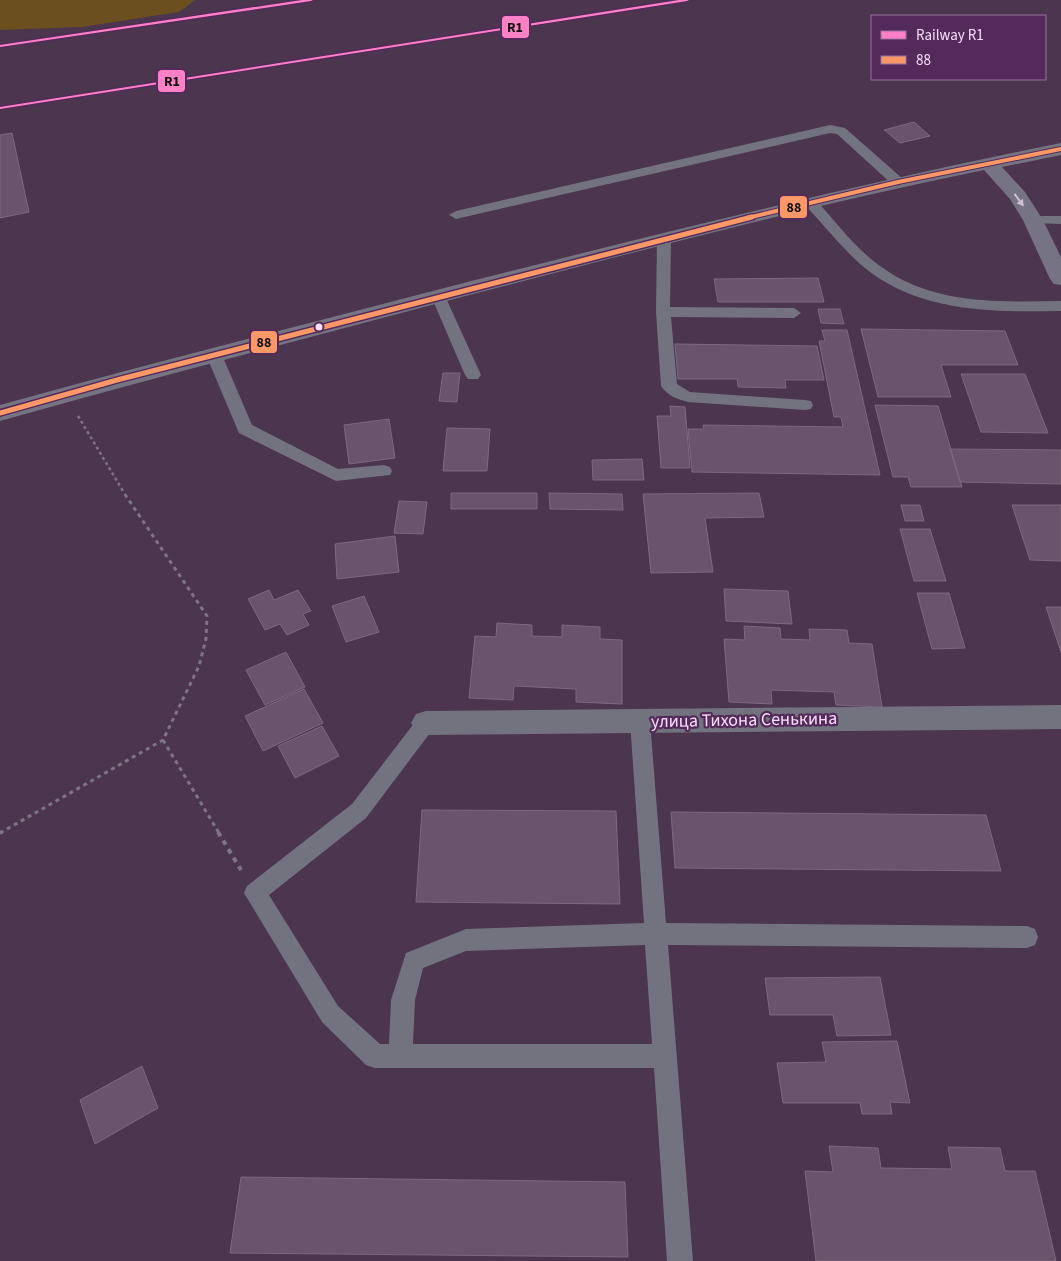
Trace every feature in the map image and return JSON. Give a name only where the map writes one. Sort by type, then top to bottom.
[{"type":"main road","points":[[0,413],[65,394],[664,238],[898,182],[1061,149]]},
{"type":"main road","points":[[988,163],[1018,196],[1033,220],[1061,278]]},
{"type":"street","name":"улица Тихона Сенькина","points":[[426,723],[1061,717]]},
{"type":"lane","points":[[456,215],[830,129],[841,131],[898,182]]},
{"type":"lane","points":[[811,204],[873,268],[898,285],[934,299],[995,307],[1061,306]]},
{"type":"lane","points":[[1033,220],[1061,220]]},
{"type":"lane","points":[[664,238],[663,312],[669,386],[677,393],[688,398],[805,404]]},
{"type":"lane","points":[[438,296],[473,375]]},
{"type":"lane","points":[[663,312],[794,313]]},
{"type":"lane","points":[[214,355],[245,429],[336,475],[384,471]]},
{"type":"lane","points":[[640,721],[654,934],[666,1056],[680,1261]]},
{"type":"lane","points":[[426,723],[359,811],[255,893],[330,1014],[375,1056],[666,1056]]},
{"type":"lane","points":[[401,1056],[403,1000],[414,962],[466,940],[654,934],[1027,937]]},
{"type":"path","points":[[0,833],[163,740],[199,666],[206,639],[207,616],[128,500],[65,394]]},
{"type":"path","points":[[163,740],[255,893]]},
{"type":"shaded area","points":[[0,0],[195,0],[179,12],[82,27],[0,30]]},
{"type":"building","points":[[914,122],[930,136],[900,143],[884,130]]},
{"type":"building","points":[[12,133],[29,212],[0,218],[0,135]]},
{"type":"building","points":[[818,278],[824,302],[718,302],[714,279]]},
{"type":"building","points":[[818,309],[840,309],[844,324],[821,323]]},
{"type":"building","points":[[861,329],[1005,331],[1018,365],[941,365],[951,397],[878,397]]},
{"type":"building","points":[[822,330],[847,330],[880,475],[692,472],[688,429],[704,429],[703,425],[843,427],[841,417],[834,417],[819,341],[825,341]]},
{"type":"building","points":[[675,344],[817,346],[824,380],[785,380],[786,388],[738,387],[737,379],[678,379]]},
{"type":"building","points":[[443,373],[460,373],[457,402],[439,401]]},
{"type":"building","points":[[961,374],[1025,374],[1048,433],[981,432]]},
{"type":"building","points":[[875,405],[938,406],[962,487],[911,487],[908,477],[893,477]]},
{"type":"building","points":[[670,406],[685,407],[690,468],[661,468],[657,416],[671,416]]},
{"type":"building","points":[[389,419],[395,458],[349,464],[344,425]]},
{"type":"building","points":[[447,428],[490,429],[487,471],[443,471]]},
{"type":"building","points":[[950,449],[1061,450],[1061,484],[960,482]]},
{"type":"building","points":[[642,459],[644,480],[593,480],[592,460]]},
{"type":"building","points":[[451,493],[537,493],[537,509],[451,509]]},
{"type":"building","points":[[549,493],[622,494],[623,510],[550,509]]},
{"type":"building","points":[[759,493],[764,517],[705,518],[713,572],[651,573],[643,494]]},
{"type":"building","points":[[399,501],[427,502],[423,534],[394,533]]},
{"type":"building","points":[[901,505],[920,505],[924,521],[905,521]]},
{"type":"building","points":[[1012,505],[1061,505],[1061,561],[1030,560]]},
{"type":"building","points":[[900,529],[930,529],[946,581],[914,581]]},
{"type":"building","points":[[395,536],[399,572],[337,579],[335,544]]},
{"type":"building","points":[[724,589],[788,591],[792,624],[726,621]]},
{"type":"building","points":[[269,590],[274,600],[298,590],[311,611],[303,614],[309,625],[287,635],[280,624],[265,630],[248,599]]},
{"type":"building","points":[[917,593],[949,593],[965,648],[932,649]]},
{"type":"building","points":[[364,596],[379,632],[346,642],[332,606]]},
{"type":"building","points":[[1046,607],[1061,607],[1061,652]]},
{"type":"building","points":[[497,623],[532,625],[532,636],[562,637],[562,625],[600,627],[600,639],[622,640],[622,704],[576,702],[576,689],[514,686],[513,700],[469,698],[475,636],[496,637]]},
{"type":"building","points":[[744,626],[780,628],[781,639],[810,640],[809,629],[847,630],[849,643],[872,644],[882,707],[836,705],[834,692],[771,690],[772,704],[729,702],[724,639],[745,640]]},
{"type":"building","points":[[286,652],[305,687],[265,705],[246,670]]},
{"type":"building","points":[[304,689],[323,723],[263,751],[245,716]]},
{"type":"building","points":[[322,726],[339,756],[295,778],[278,746]]},
{"type":"building","points":[[422,810],[616,811],[620,904],[416,902]]},
{"type":"building","points":[[671,812],[986,815],[1001,871],[675,868]]},
{"type":"building","points":[[880,977],[891,1035],[837,1036],[833,1015],[770,1015],[765,978]]},
{"type":"building","points":[[897,1041],[910,1103],[890,1102],[892,1114],[862,1114],[860,1103],[783,1103],[777,1063],[826,1062],[822,1042]]},
{"type":"building","points":[[142,1066],[158,1108],[95,1144],[80,1100]]},
{"type":"building","points":[[829,1146],[878,1148],[881,1168],[952,1169],[948,1147],[1000,1148],[1005,1171],[1035,1171],[1056,1261],[816,1261],[805,1171],[833,1172]]},
{"type":"building","points":[[241,1177],[625,1182],[628,1257],[230,1253]]},
{"type":"rail line","name":"R1","points":[[0,46],[311,0]]},
{"type":"rail line","name":"R1","points":[[0,108],[687,0]]},
{"type":"transit line","name":"88","points":[[0,413],[117,380],[664,238],[898,182],[1061,149]]}]
